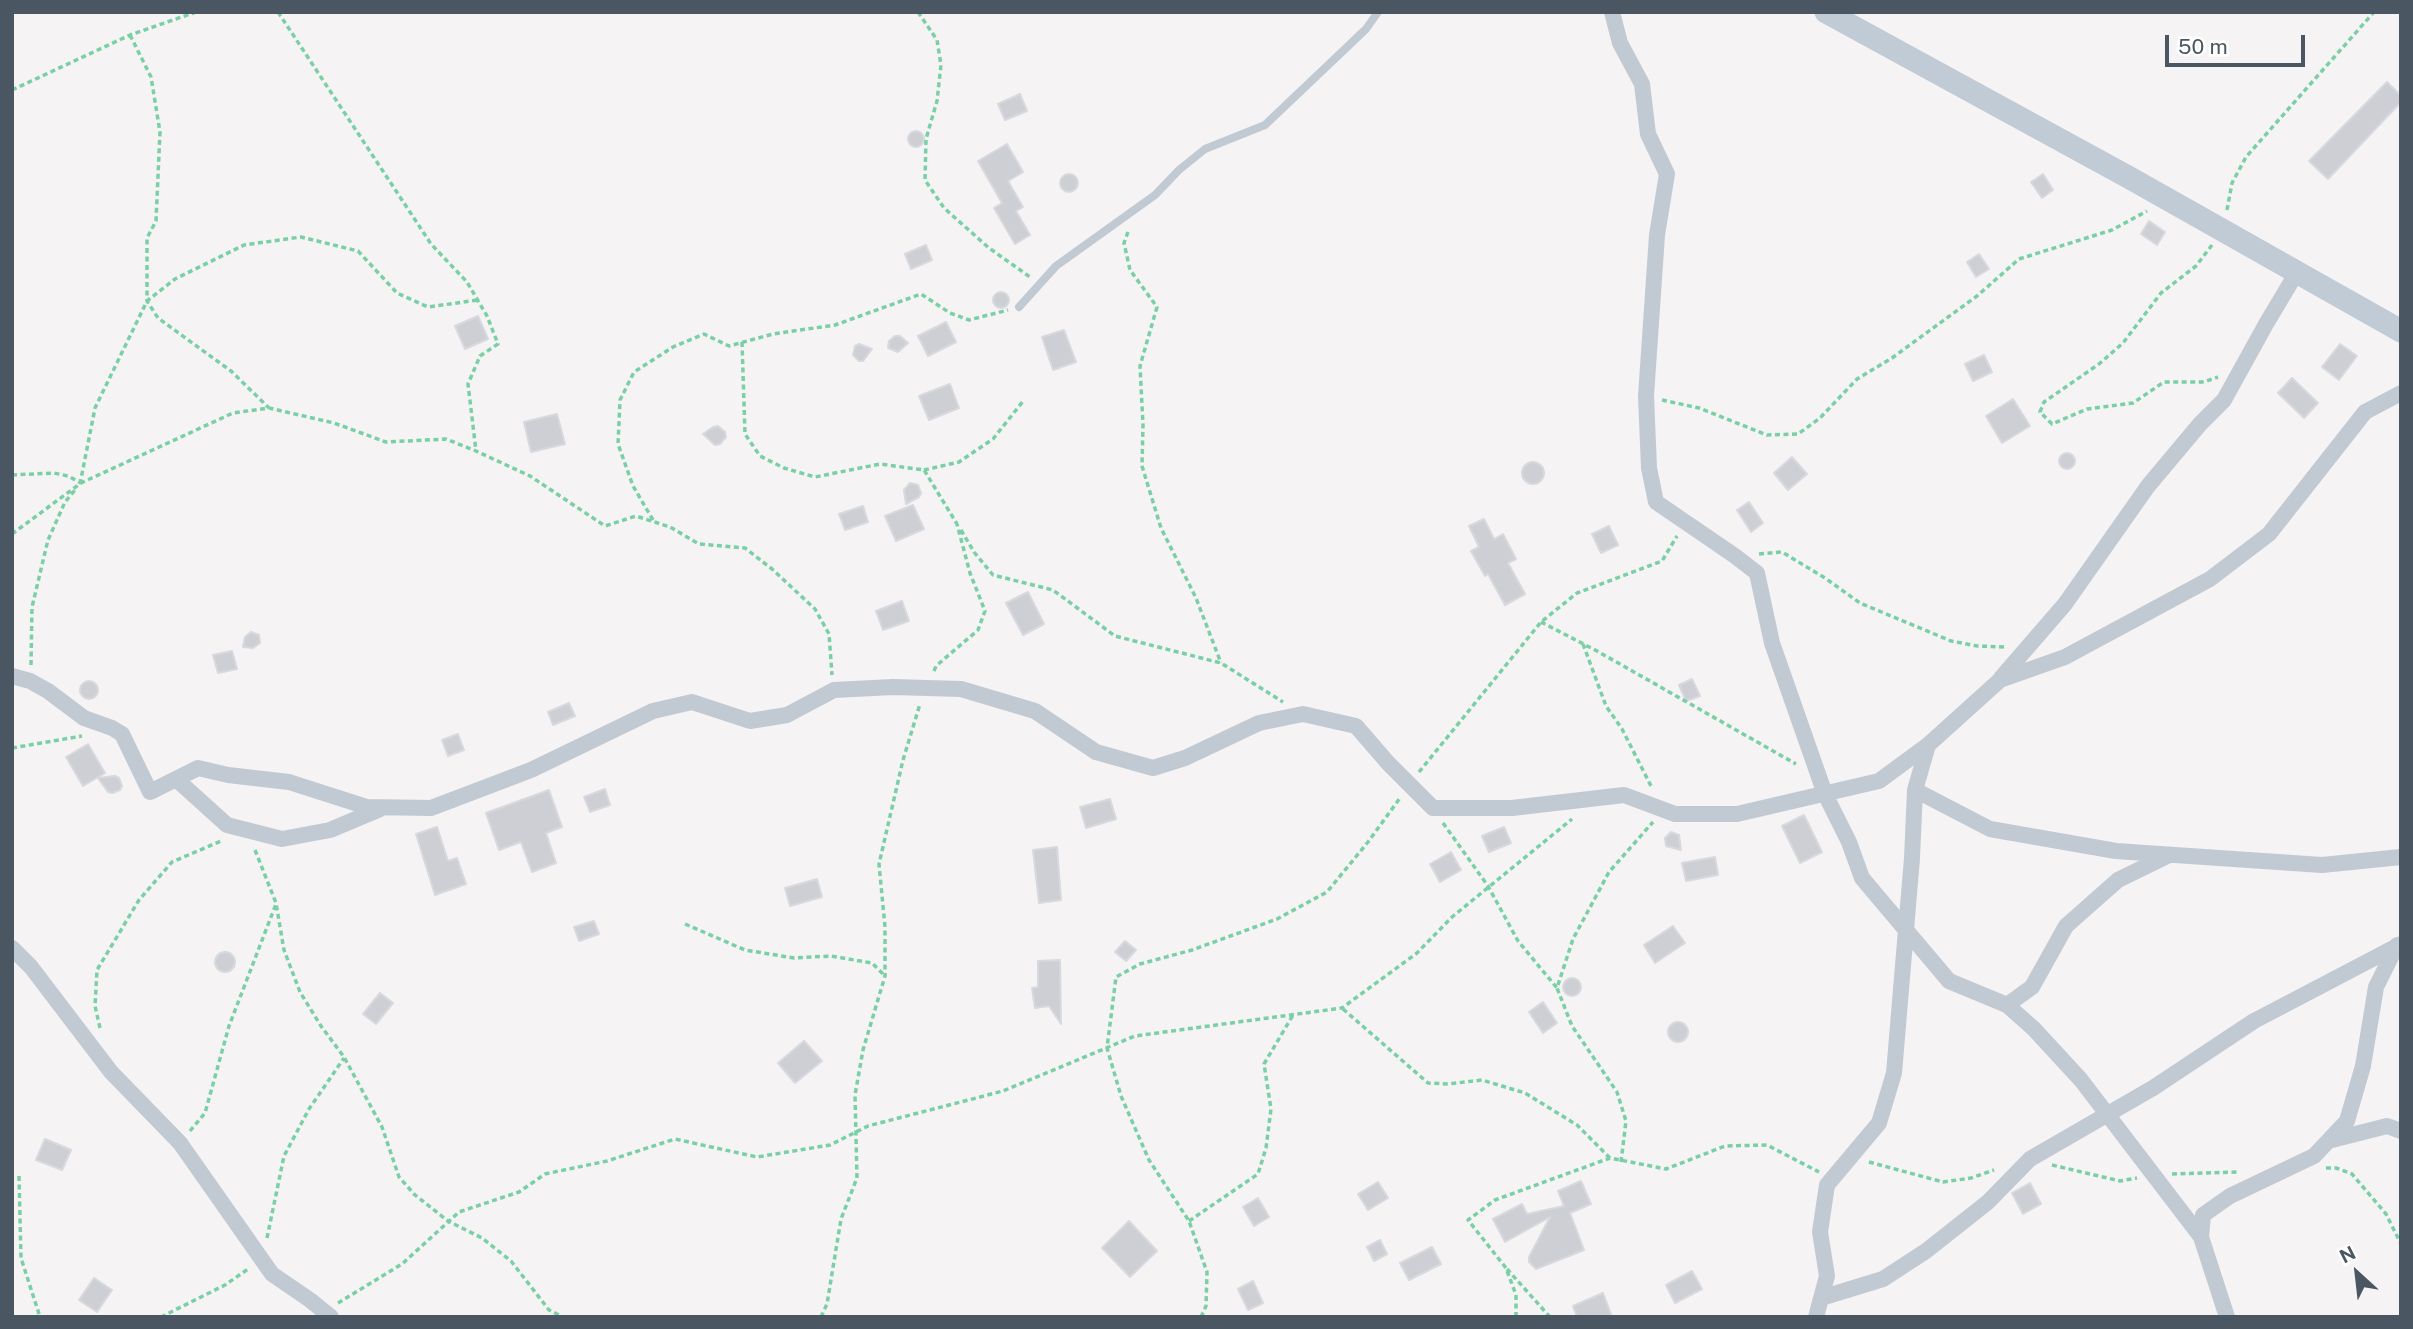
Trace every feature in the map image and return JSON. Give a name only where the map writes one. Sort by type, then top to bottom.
[{"type":"main road","points":[[1826,12],[2168,199],[2401,331]]},
{"type":"street","points":[[1612,12],[1619,43],[1642,85],[1648,134],[1667,174],[1657,235],[1646,396],[1649,468],[1656,502],[1758,573],[1772,643],[1825,794],[1849,842],[1862,878],[1949,981],[2007,1005],[2034,1028],[2081,1080],[2201,1237],[2227,1317]]},
{"type":"street","points":[[12,676],[30,681],[84,718],[122,734],[150,792],[198,768],[228,775],[289,782],[368,807],[431,808],[531,770],[653,711],[692,702],[750,721],[787,715],[834,690],[893,687],[961,689],[1035,711],[1096,752],[1153,768],[1185,758],[1259,723],[1303,714],[1356,726],[1433,808],[1512,808],[1624,795],[1675,814],[1737,814],[1878,781],[1928,746],[2000,680],[2065,604],[2148,486],[2224,400],[2297,272]]},
{"type":"street","points":[[2000,680],[2065,657],[2210,579],[2269,534],[2365,412],[2401,393]]},
{"type":"street","points":[[1816,1317],[1827,1276],[1820,1232],[1827,1185],[1879,1123],[1894,1073],[1915,790],[1928,746]]},
{"type":"street","points":[[176,779],[227,825],[282,839],[330,830],[384,808]]},
{"type":"street","points":[[1915,790],[1990,830],[2116,850],[2322,865],[2401,857]]},
{"type":"street","points":[[2007,1005],[2032,986],[2066,926],[2118,880],[2170,855]]},
{"type":"street","points":[[1821,1298],[1882,1279],[1926,1251],[1988,1202],[2030,1159],[2153,1088],[2254,1021],[2399,944]]},
{"type":"street","points":[[2201,1237],[2203,1215],[2230,1196],[2314,1156],[2347,1121],[2363,1066],[2376,987],[2399,944]]},
{"type":"street","points":[[12,948],[31,967],[111,1072],[180,1143],[272,1274],[328,1314]]},
{"type":"street","points":[[2328,1141],[2387,1126],[2401,1131]]},
{"type":"lane","points":[[1019,307],[1056,266],[1155,195],[1179,170],[1205,149],[1265,125],[1366,29],[1378,12]]},
{"type":"path","points":[[12,90],[130,35],[196,12]]},
{"type":"path","points":[[278,12],[431,244],[467,282],[487,316],[498,344],[480,356],[468,384],[476,451]]},
{"type":"path","points":[[918,12],[937,40],[941,65],[937,101],[926,139],[925,180],[944,208],[989,248],[1040,284]]},
{"type":"path","points":[[30,681],[32,607],[48,540],[65,502],[81,484],[95,408],[147,301],[147,238],[156,221],[160,132],[151,77],[130,35]]},
{"type":"path","points":[[1646,396],[1699,408],[1767,435],[1798,434],[1820,418],[1857,379],[1892,358],[1977,296],[2019,259],[2112,230],[2168,199]]},
{"type":"path","points":[[1136,207],[1124,243],[1129,270],[1157,307],[1140,366],[1142,466],[1161,528],[1196,598],[1221,663]]},
{"type":"path","points":[[147,301],[175,279],[244,245],[301,237],[358,251],[397,293],[428,307],[478,300]]},
{"type":"path","points":[[654,522],[633,486],[618,444],[620,400],[634,372],[673,347],[704,334],[729,346],[773,334],[835,325],[921,293],[950,313],[969,320],[1019,307]]},
{"type":"path","points":[[147,301],[158,318],[231,371],[269,408]]},
{"type":"path","points":[[742,342],[745,434],[760,456],[784,468],[815,477],[880,464],[924,470],[959,462],[993,439],[1024,400]]},
{"type":"path","points":[[2040,412],[2052,424],[2087,409],[2133,403],[2164,382],[2204,382],[2241,370]]},
{"type":"path","points":[[12,534],[81,484],[233,413],[269,408],[334,423],[386,442],[446,439],[530,477],[605,526],[636,516],[670,527],[699,544],[745,548],[815,609],[829,634],[834,690]]},
{"type":"path","points":[[924,470],[974,552],[993,575],[1052,590],[1115,636],[1221,663],[1303,714]]},
{"type":"path","points":[[12,475],[54,473],[68,476],[81,484]]},
{"type":"path","points":[[1201,1317],[1206,1306],[1207,1272],[1189,1221],[1149,1160],[1121,1096],[1107,1048],[1116,977],[1140,964],[1192,950],[1277,919],[1326,892],[1541,622],[1577,593],[1662,561],[1685,523]]},
{"type":"path","points":[[821,1317],[827,1304],[841,1219],[857,1178],[855,1095],[863,1050],[885,976],[885,927],[878,864],[903,760],[925,688],[936,666],[978,629],[985,611],[957,524]]},
{"type":"path","points":[[1735,556],[1782,552],[1860,603],[1951,641],[1977,646],[2028,647]]},
{"type":"path","points":[[1541,622],[1819,777]]},
{"type":"path","points":[[1557,988],[1573,939],[1609,872],[1664,810],[1622,729],[1606,706],[1583,644]]},
{"type":"path","points":[[12,748],[68,740],[112,728]]},
{"type":"path","points":[[328,1314],[402,1264],[459,1212],[519,1192],[545,1174],[607,1161],[675,1139],[757,1157],[830,1145],[868,1126],[1003,1091],[1135,1036],[1342,1008],[1417,953],[1452,917],[1488,886],[1598,798]]},
{"type":"path","points":[[1433,808],[1488,886],[1518,941],[1557,988],[1572,1026],[1617,1092],[1626,1121],[1621,1162]]},
{"type":"path","points":[[102,1032],[95,1006],[97,970],[139,900],[172,862],[247,830],[276,903],[284,950],[300,992],[344,1057],[382,1127],[399,1177],[415,1195],[448,1221],[482,1238],[511,1261],[549,1310],[563,1317]]},
{"type":"path","points":[[180,1143],[205,1113],[229,1026],[276,903]]},
{"type":"path","points":[[685,924],[745,950],[794,958],[831,956],[872,963],[885,976]]},
{"type":"path","points":[[1342,1008],[1428,1083],[1448,1084],[1482,1080],[1525,1093],[1577,1125],[1609,1158],[1666,1168],[1725,1146],[1767,1145],[1832,1179]]},
{"type":"path","points":[[1189,1221],[1258,1174],[1266,1148],[1272,1109],[1264,1064],[1293,1015]]},
{"type":"path","points":[[161,1317],[225,1285],[261,1260],[284,1156],[309,1109],[344,1057]]},
{"type":"path","points":[[1550,1317],[1468,1220],[1495,1200],[1609,1158]]},
{"type":"path","points":[[19,1176],[21,1258],[40,1317]]},
{"type":"path","points":[[1506,1268],[1516,1295],[1516,1317]]},
{"type":"building","points":[[2387,82],[2401,96],[2401,102],[2328,179],[2309,161]]},
{"type":"building","points":[[1020,94],[1027,111],[1005,120],[998,104]]},
{"type":"building","points":[[913,131],[919,131],[924,139],[922,145],[913,147],[908,142],[908,136]]},
{"type":"building","points":[[1007,144],[1023,172],[1008,181],[1023,207],[1016,211],[1030,235],[1015,244],[994,208],[1002,203],[978,161]]},
{"type":"building","points":[[1069,174],[1075,177],[1078,183],[1075,189],[1069,192],[1063,189],[1060,183],[1063,177]]},
{"type":"building","points":[[2043,174],[2053,190],[2042,198],[2031,182]]},
{"type":"building","points":[[2149,221],[2165,232],[2157,245],[2141,234]]},
{"type":"building","points":[[926,245],[932,260],[911,269],[905,254]]},
{"type":"building","points":[[1979,254],[1989,269],[1976,277],[1967,262]]},
{"type":"building","points":[[1001,292],[1009,300],[1001,308],[993,300]]},
{"type":"building","points":[[478,316],[488,339],[465,349],[455,326]]},
{"type":"building","points":[[946,322],[956,342],[928,356],[918,336]]},
{"type":"building","points":[[1064,330],[1076,362],[1053,370],[1042,337]]},
{"type":"building","points":[[900,336],[908,343],[898,352],[888,348],[889,341]]},
{"type":"building","points":[[859,344],[872,349],[863,361],[853,355],[855,346]]},
{"type":"building","points":[[2340,344],[2357,356],[2339,380],[2322,367]]},
{"type":"building","points":[[1984,355],[1992,372],[1973,381],[1965,364]]},
{"type":"building","points":[[2292,378],[2318,403],[2304,418],[2278,393]]},
{"type":"building","points":[[950,384],[959,408],[929,420],[919,396]]},
{"type":"building","points":[[2013,399],[2030,426],[2002,443],[1986,416]]},
{"type":"building","points":[[557,414],[565,444],[531,452],[524,422]]},
{"type":"building","points":[[718,426],[725,432],[726,437],[720,444],[715,445],[703,434]]},
{"type":"building","points":[[2067,453],[2073,455],[2073,467],[2067,469],[2061,467],[2059,461],[2061,455]]},
{"type":"building","points":[[1792,457],[1807,474],[1788,490],[1774,473]]},
{"type":"building","points":[[1533,462],[1543,469],[1544,473],[1537,483],[1533,484],[1523,477],[1522,473],[1529,463]]},
{"type":"building","points":[[910,483],[918,485],[921,493],[906,504],[904,490]]},
{"type":"building","points":[[1749,502],[1763,523],[1751,532],[1737,510]]},
{"type":"building","points":[[913,505],[924,529],[896,541],[885,516]]},
{"type":"building","points":[[863,506],[868,522],[845,530],[839,514]]},
{"type":"building","points":[[1484,519],[1494,539],[1503,534],[1516,559],[1508,563],[1525,594],[1505,605],[1488,574],[1485,576],[1471,551],[1479,547],[1469,526]]},
{"type":"building","points":[[1609,526],[1618,545],[1601,553],[1592,534]]},
{"type":"building","points":[[1028,592],[1044,624],[1023,635],[1006,603]]},
{"type":"building","points":[[902,601],[909,621],[883,630],[876,611]]},
{"type":"building","points":[[251,632],[259,635],[260,643],[253,648],[243,647],[245,637]]},
{"type":"building","points":[[232,651],[237,669],[218,673],[213,655]]},
{"type":"building","points":[[1692,679],[1700,696],[1686,701],[1679,685]]},
{"type":"building","points":[[85,681],[93,681],[98,690],[96,697],[85,699],[80,694],[80,686]]},
{"type":"building","points":[[569,703],[575,716],[553,725],[548,712]]},
{"type":"building","points":[[458,734],[464,750],[448,756],[442,740]]},
{"type":"building","points":[[88,744],[105,773],[83,786],[66,757]]},
{"type":"building","points":[[98,778],[119,778],[122,786],[120,790],[108,792]]},
{"type":"building","points":[[605,789],[610,805],[590,812],[584,797]]},
{"type":"building","points":[[549,790],[562,827],[546,833],[556,863],[532,872],[521,842],[499,850],[486,813]]},
{"type":"building","points":[[1110,799],[1116,819],[1086,828],[1080,807]]},
{"type":"building","points":[[1804,815],[1822,852],[1800,863],[1782,826]]},
{"type":"building","points":[[437,827],[448,861],[457,858],[466,884],[435,895],[416,834]]},
{"type":"building","points":[[1504,827],[1511,843],[1489,852],[1482,836]]},
{"type":"building","points":[[1671,832],[1679,835],[1681,850],[1666,846],[1665,838]]},
{"type":"building","points":[[1057,847],[1061,900],[1039,903],[1033,850]]},
{"type":"building","points":[[1451,852],[1461,870],[1440,882],[1430,864]]},
{"type":"building","points":[[1715,857],[1718,875],[1686,881],[1682,863]]},
{"type":"building","points":[[817,879],[822,897],[790,906],[785,888]]},
{"type":"building","points":[[594,921],[599,934],[579,941],[574,927]]},
{"type":"building","points":[[1673,926],[1685,943],[1655,963],[1644,945]]},
{"type":"building","points":[[1125,941],[1136,950],[1126,961],[1115,952]]},
{"type":"building","points":[[225,952],[232,955],[235,962],[232,969],[225,972],[218,969],[215,962],[218,955]]},
{"type":"building","points":[[1060,960],[1061,1024],[1049,1006],[1035,1008],[1032,988],[1038,987],[1038,961]]},
{"type":"building","points":[[1568,978],[1576,978],[1581,987],[1579,994],[1568,996],[1563,991],[1563,983]]},
{"type":"building","points":[[380,993],[393,1003],[376,1024],[363,1014]]},
{"type":"building","points":[[1543,1002],[1557,1023],[1543,1033],[1529,1012]]},
{"type":"building","points":[[1678,1022],[1685,1025],[1688,1032],[1685,1039],[1678,1042],[1671,1039],[1668,1032],[1671,1025]]},
{"type":"building","points":[[804,1041],[822,1061],[795,1083],[778,1063]]},
{"type":"building","points":[[45,1139],[71,1150],[62,1170],[36,1160]]},
{"type":"building","points":[[1581,1181],[1591,1204],[1570,1213],[1584,1250],[1536,1269],[1529,1262],[1529,1257],[1550,1217],[1505,1242],[1493,1219],[1522,1204],[1527,1214],[1564,1206],[1558,1191]]},
{"type":"building","points":[[1378,1182],[1388,1198],[1368,1210],[1358,1194]]},
{"type":"building","points":[[2030,1183],[2041,1204],[2023,1214],[2012,1193]]},
{"type":"building","points":[[1258,1198],[1269,1217],[1254,1226],[1243,1207]]},
{"type":"building","points":[[1129,1221],[1157,1251],[1130,1277],[1102,1248]]},
{"type":"building","points":[[1380,1240],[1387,1254],[1374,1261],[1367,1247]]},
{"type":"building","points":[[1432,1247],[1441,1264],[1409,1280],[1400,1263]]},
{"type":"building","points":[[1692,1271],[1702,1289],[1675,1303],[1666,1285]]},
{"type":"building","points":[[94,1278],[112,1290],[97,1312],[79,1300]]},
{"type":"building","points":[[1253,1281],[1263,1303],[1248,1310],[1238,1289]]},
{"type":"building","points":[[1603,1293],[1612,1317],[1577,1317],[1573,1306]]}]
